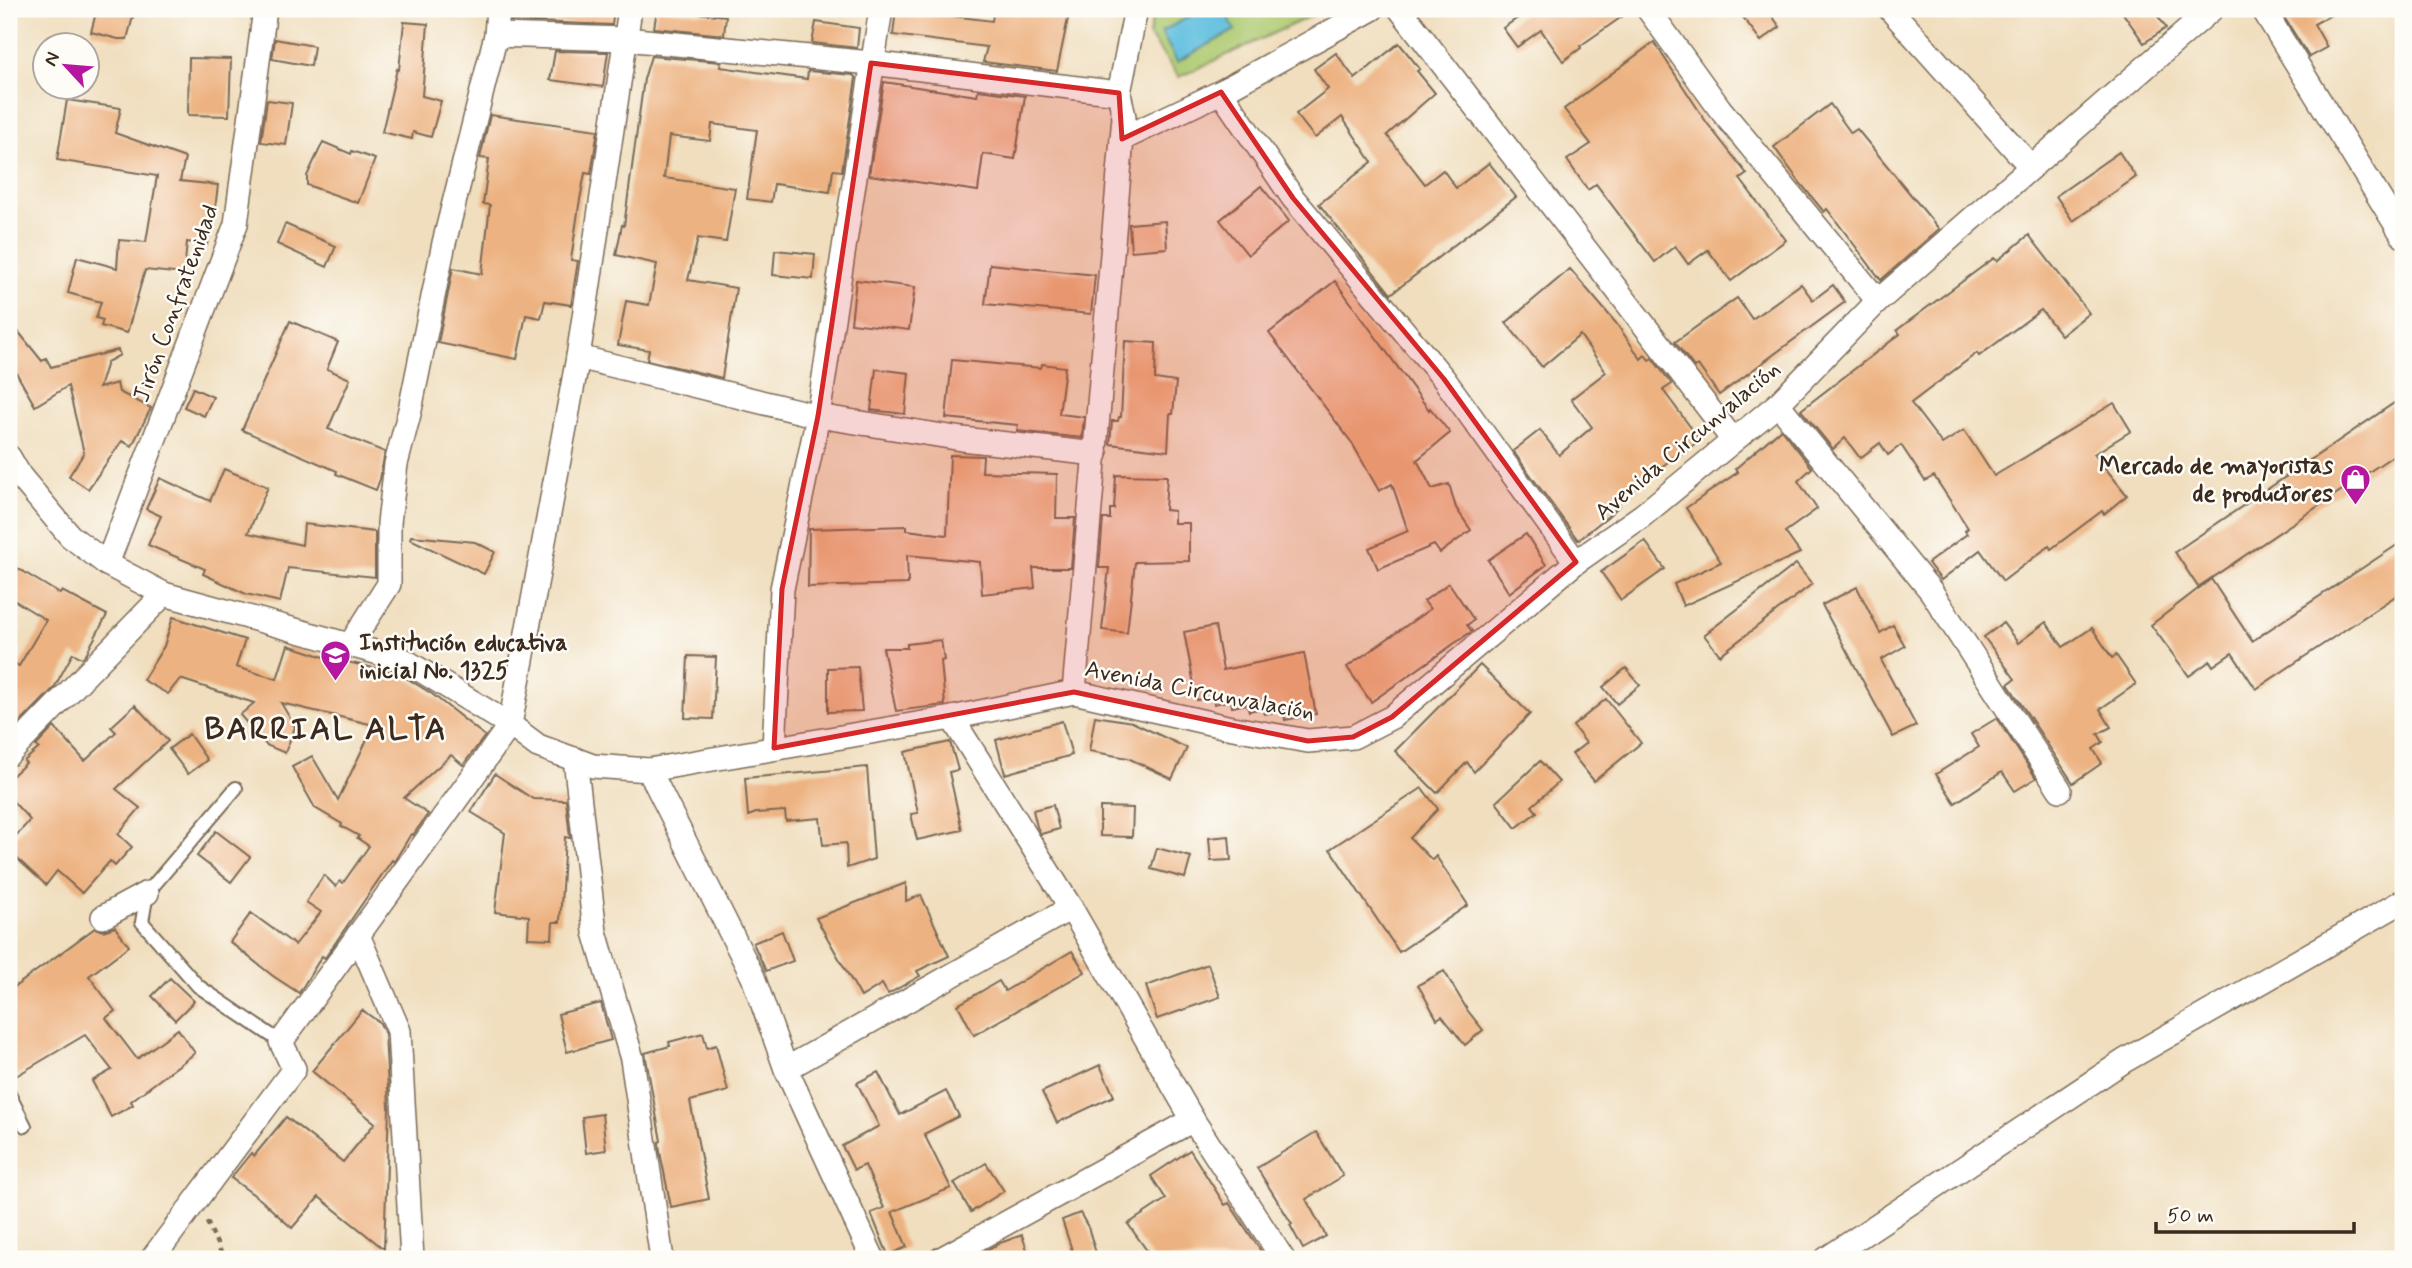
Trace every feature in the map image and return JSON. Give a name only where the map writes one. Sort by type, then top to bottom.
[{"type":"street","name":"Jirón Confratenidad","points":[[107,564],[236,224],[265,9]]},
{"type":"street","points":[[350,645],[389,584],[389,523],[396,464],[410,410],[444,243],[496,35],[498,9]]},
{"type":"street","points":[[152,1259],[295,1069],[281,1042],[510,725],[578,357],[630,9]]},
{"type":"street","points":[[774,748],[782,589],[818,416],[881,9]]},
{"type":"street","points":[[1074,692],[1124,117],[1119,93],[1136,9]]},
{"type":"street","points":[[1122,139],[1221,92],[1372,9]]},
{"type":"street","points":[[1400,9],[1733,440]]},
{"type":"street","points":[[1648,9],[1720,108],[1878,301]]},
{"type":"street","points":[[1889,9],[2031,167]]},
{"type":"street","name":"Avenida Circunvalación","points":[[9,457],[20,476],[70,536],[107,564],[164,594],[404,660],[510,725],[538,746],[593,766],[649,770],[952,718],[1074,692],[1227,727],[1308,741],[1353,737],[1392,717],[1576,562],[1643,515],[1778,404],[1878,301],[2212,9]]},
{"type":"street","points":[[2263,9],[2403,236]]},
{"type":"street","points":[[496,35],[625,39],[871,63],[1119,93]]},
{"type":"street","points":[[1221,92],[1293,198],[1444,379],[1576,562]]},
{"type":"street","points":[[578,357],[818,416],[962,439],[1096,454]]},
{"type":"street","points":[[1778,404],[1931,591],[2060,790]]},
{"type":"street","points":[[9,754],[164,594]]},
{"type":"street","points":[[952,718],[1071,908],[1193,1119],[1283,1259]]},
{"type":"street","points":[[575,759],[595,932],[632,1059],[662,1259]]},
{"type":"street","points":[[649,770],[753,977],[786,1069],[873,1259]]},
{"type":"street","points":[[103,917],[147,893]]},
{"type":"street","points":[[1826,1259],[2124,1061],[2403,901]]},
{"type":"street","points":[[786,1069],[1071,908]]},
{"type":"street","points":[[358,935],[399,1031],[412,1259]]},
{"type":"street","points":[[941,1259],[1193,1119]]},
{"type":"lane","points":[[236,788],[147,893],[142,922],[198,986],[281,1042]]},
{"type":"lane","points":[[9,1094],[25,1126]]},
{"type":"path","points":[[197,1199],[224,1259]]},
{"type":"highlighted area","points":[[871,63],[1119,93],[1122,139],[1221,92],[1293,198],[1444,379],[1576,562],[1392,717],[1353,737],[1308,741],[1074,692],[774,748],[782,589],[818,416]]},
{"type":"green space","points":[[1154,9],[1326,9],[1179,77],[1149,35]]},
{"type":"water","points":[[1203,9],[1223,9],[1235,30],[1177,62],[1161,32]]},
{"type":"building","points":[[97,9],[135,9],[127,39],[91,32]]},
{"type":"building","points":[[512,9],[614,9],[612,25],[511,21]]},
{"type":"building","points":[[657,9],[726,16],[724,35],[654,28]]},
{"type":"building","points":[[896,9],[992,21],[994,9],[1070,9],[1057,71],[983,62],[987,47],[893,35]]},
{"type":"building","points":[[1526,9],[1633,9],[1563,61],[1541,30],[1517,47],[1503,28],[1528,11]]},
{"type":"building","points":[[1737,9],[1767,9],[1780,27],[1761,41]]},
{"type":"building","points":[[2120,9],[2153,9],[2166,28],[2144,43]]},
{"type":"building","points":[[2279,9],[2342,9],[2314,24],[2327,47],[2309,57]]},
{"type":"building","points":[[404,22],[428,24],[422,96],[441,101],[431,137],[413,132],[412,139],[382,132],[397,69],[399,70]]},
{"type":"building","points":[[816,22],[859,28],[857,48],[812,43]]},
{"type":"building","points":[[275,39],[314,46],[311,66],[272,59]]},
{"type":"building","points":[[1654,42],[1707,123],[1747,174],[1740,179],[1786,240],[1731,281],[1708,250],[1688,264],[1675,246],[1655,262],[1596,184],[1588,190],[1567,160],[1591,144],[1564,109]]},
{"type":"building","points":[[1399,43],[1435,93],[1387,135],[1425,184],[1443,170],[1456,188],[1489,163],[1516,197],[1391,294],[1319,204],[1372,162],[1342,117],[1315,138],[1296,114],[1328,89],[1314,69],[1336,53],[1355,79]]},
{"type":"building","points":[[555,51],[608,52],[603,87],[550,80]]},
{"type":"building","points":[[651,56],[721,62],[720,67],[807,79],[808,71],[853,75],[856,78],[842,171],[833,170],[830,192],[774,184],[771,202],[747,199],[757,130],[712,124],[710,141],[669,136],[664,178],[735,188],[726,242],[698,238],[688,280],[736,288],[722,378],[647,360],[649,350],[618,345],[626,301],[649,305],[657,264],[616,255],[622,225],[624,226],[644,79]]},
{"type":"building","points":[[189,58],[231,59],[229,116],[188,115]]},
{"type":"building","points":[[884,82],[977,96],[978,90],[1025,96],[1015,159],[983,154],[978,191],[869,175]]},
{"type":"building","points":[[267,100],[292,103],[286,145],[261,142]]},
{"type":"building","points":[[67,102],[121,108],[115,133],[185,158],[180,181],[218,185],[207,245],[187,242],[184,274],[145,270],[127,333],[101,326],[103,320],[96,318],[101,302],[68,293],[77,257],[117,268],[119,240],[146,242],[157,176],[57,160]]},
{"type":"building","points":[[1830,104],[1851,133],[1857,129],[1939,229],[1881,280],[1827,209],[1824,212],[1774,147]]},
{"type":"building","points":[[490,115],[598,130],[591,174],[585,173],[579,205],[571,260],[578,261],[571,305],[545,301],[541,318],[526,315],[517,359],[438,343],[453,268],[482,274],[490,205],[483,204],[489,159],[480,158]]},
{"type":"building","points":[[323,142],[351,154],[352,151],[375,159],[358,203],[307,185],[307,176]]},
{"type":"building","points":[[2119,152],[2136,177],[2073,221],[2056,196]]},
{"type":"building","points":[[1261,186],[1289,221],[1248,255],[1220,220]]},
{"type":"building","points":[[1165,221],[1167,248],[1131,251],[1129,224]]},
{"type":"building","points":[[285,224],[336,246],[327,267],[277,244]]},
{"type":"building","points":[[2029,235],[2089,313],[2061,335],[2041,310],[1979,356],[1977,353],[1911,403],[1942,444],[1964,430],[1994,476],[2114,403],[2131,431],[2094,454],[2127,495],[2104,514],[2102,511],[2051,549],[2049,546],[2003,581],[1980,550],[1941,580],[1928,563],[1967,534],[1965,531],[1968,528],[1934,476],[1925,481],[1901,445],[1888,455],[1880,443],[1860,458],[1845,438],[1833,449],[1801,410],[1900,334],[1897,330],[1994,258],[1997,261]]},
{"type":"building","points":[[775,250],[815,254],[813,279],[773,275]]},
{"type":"building","points":[[990,264],[1095,275],[1091,314],[985,304]]},
{"type":"building","points":[[1570,269],[1616,323],[1641,359],[1645,355],[1649,360],[1652,358],[1672,384],[1663,390],[1700,440],[1680,455],[1679,453],[1618,502],[1620,505],[1578,540],[1513,451],[1540,430],[1559,455],[1592,427],[1571,399],[1606,372],[1580,335],[1542,367],[1506,323]]},
{"type":"building","points":[[856,280],[915,287],[909,330],[851,323]]},
{"type":"building","points":[[1335,281],[1429,410],[1430,408],[1450,433],[1417,460],[1432,489],[1449,484],[1456,508],[1471,530],[1440,553],[1434,545],[1378,569],[1369,548],[1408,531],[1392,484],[1379,491],[1352,443],[1269,333]]},
{"type":"building","points":[[1801,284],[1813,300],[1833,285],[1845,302],[1719,395],[1698,365],[1694,367],[1675,342],[1737,298],[1752,319]]},
{"type":"building","points":[[9,320],[42,361],[46,358],[51,367],[118,350],[120,355],[107,362],[99,388],[117,383],[119,392],[151,408],[132,446],[122,441],[88,489],[69,476],[84,453],[68,386],[35,406],[9,360]]},
{"type":"building","points":[[290,321],[338,342],[327,369],[350,379],[328,429],[385,452],[376,490],[242,430]]},
{"type":"building","points":[[1125,341],[1156,343],[1155,379],[1176,382],[1173,414],[1170,414],[1168,451],[1110,444],[1112,421],[1118,421],[1121,417]]},
{"type":"building","points":[[952,360],[1041,368],[1042,364],[1065,367],[1059,414],[1084,417],[1082,438],[1017,431],[1018,425],[946,418]]},
{"type":"building","points":[[876,369],[909,373],[905,414],[871,410]]},
{"type":"building","points":[[193,388],[213,397],[204,416],[184,407]]},
{"type":"building","points":[[2403,397],[2403,449],[2198,587],[2175,552]]},
{"type":"building","points":[[1781,429],[1812,468],[1798,481],[1817,509],[1785,532],[1800,553],[1683,606],[1674,584],[1721,562],[1686,508],[1738,472],[1735,469]]},
{"type":"building","points":[[950,455],[983,456],[982,472],[1057,474],[1056,518],[1075,518],[1071,568],[1033,568],[1035,588],[982,594],[980,562],[907,555],[908,584],[808,587],[809,529],[907,526],[907,530],[947,535]]},
{"type":"building","points":[[224,469],[268,487],[248,533],[302,545],[304,524],[375,532],[375,577],[288,568],[280,602],[246,594],[203,574],[205,569],[148,545],[161,516],[146,509],[160,478],[210,501]]},
{"type":"building","points":[[1116,475],[1167,476],[1165,510],[1174,511],[1174,523],[1189,523],[1189,561],[1135,562],[1127,633],[1102,630],[1109,568],[1099,568],[1103,519],[1110,519],[1110,509],[1114,509]]},
{"type":"building","points":[[1526,534],[1546,565],[1509,593],[1488,560]]},
{"type":"building","points":[[411,536],[475,542],[495,552],[484,574],[410,539]]},
{"type":"building","points":[[1645,541],[1665,569],[1621,600],[1601,572]]},
{"type":"building","points":[[2403,541],[2403,591],[2256,689],[2232,653],[2213,666],[2210,661],[2189,676],[2151,625],[2211,579],[2252,641]]},
{"type":"building","points":[[9,563],[60,594],[62,591],[107,615],[86,654],[82,658],[73,653],[54,688],[10,733],[9,661],[19,666],[46,620],[9,597]]},
{"type":"building","points":[[1796,564],[1812,584],[1720,655],[1704,635]]},
{"type":"building","points":[[1449,583],[1474,620],[1467,625],[1472,631],[1371,702],[1347,667],[1430,609],[1424,601]]},
{"type":"building","points":[[1857,587],[1880,633],[1893,625],[1905,646],[1881,660],[1916,726],[1893,737],[1822,605]]},
{"type":"building","points":[[173,617],[245,640],[236,667],[277,679],[288,645],[321,656],[400,674],[432,694],[485,736],[463,765],[451,755],[404,798],[428,814],[413,835],[411,834],[394,862],[392,860],[325,958],[322,956],[299,993],[230,942],[251,913],[295,945],[321,912],[306,902],[324,875],[336,887],[340,881],[343,883],[369,846],[357,838],[359,836],[341,826],[342,824],[315,808],[292,767],[312,756],[338,800],[374,725],[281,703],[295,727],[285,753],[266,745],[240,715],[254,703],[180,679],[168,694],[143,680],[164,646]]},
{"type":"building","points":[[2046,622],[2063,647],[2092,628],[2112,658],[2116,655],[2136,684],[2100,709],[2111,727],[2098,734],[2103,742],[2093,749],[2102,763],[2073,783],[2008,684],[2015,679],[1984,637],[2003,623],[2018,643]]},
{"type":"building","points":[[1215,626],[1223,670],[1304,653],[1316,714],[1285,720],[1284,710],[1264,714],[1262,708],[1249,711],[1247,704],[1232,707],[1231,700],[1214,704],[1213,697],[1197,700],[1184,632]]},
{"type":"building","points":[[941,640],[945,705],[896,711],[883,648],[907,648],[907,644]]},
{"type":"building","points":[[688,656],[716,657],[713,719],[685,718]]},
{"type":"building","points":[[1480,665],[1530,714],[1474,772],[1467,762],[1437,793],[1395,751]]},
{"type":"building","points":[[858,667],[862,711],[828,712],[828,668]]},
{"type":"building","points":[[1626,668],[1640,685],[1617,704],[1603,687]]},
{"type":"building","points":[[1606,699],[1641,743],[1594,781],[1572,754],[1586,743],[1573,726]]},
{"type":"building","points":[[135,705],[168,741],[116,789],[140,808],[118,834],[132,847],[115,866],[110,861],[82,893],[57,871],[46,885],[9,851],[9,844],[30,820],[9,797],[9,779],[39,748],[36,746],[54,727],[85,761],[116,732],[111,727]]},
{"type":"building","points":[[1095,716],[1132,722],[1187,748],[1172,779],[1128,758],[1089,751]]},
{"type":"building","points":[[1997,718],[2036,778],[2015,791],[2002,772],[1955,803],[1936,774],[1979,747],[1971,734]]},
{"type":"building","points":[[1062,721],[1072,755],[1005,774],[996,740]]},
{"type":"building","points":[[189,734],[207,760],[188,774],[169,749]]},
{"type":"building","points":[[950,742],[958,770],[949,772],[962,830],[917,840],[911,814],[918,813],[905,752]]},
{"type":"building","points":[[1540,761],[1559,782],[1532,806],[1537,812],[1516,828],[1496,802]]},
{"type":"building","points":[[867,767],[874,859],[847,868],[846,843],[823,845],[820,818],[786,821],[785,811],[748,816],[745,778]]},
{"type":"building","points":[[495,774],[533,799],[566,800],[570,838],[565,837],[560,922],[553,922],[552,939],[528,938],[529,916],[495,912],[505,833],[471,812]]},
{"type":"building","points":[[1422,788],[1438,809],[1410,838],[1432,860],[1436,856],[1468,905],[1399,952],[1330,849]]},
{"type":"building","points":[[1053,805],[1059,829],[1041,834],[1033,810]]},
{"type":"building","points":[[1100,807],[1133,808],[1132,837],[1100,836]]},
{"type":"building","points":[[216,831],[250,857],[231,882],[197,856]]},
{"type":"building","points":[[1229,836],[1231,860],[1211,861],[1209,838]]},
{"type":"building","points":[[1157,848],[1191,857],[1185,878],[1151,869]]},
{"type":"building","points":[[906,883],[906,901],[921,895],[949,956],[917,971],[920,976],[888,994],[882,984],[861,997],[816,918]]},
{"type":"building","points":[[115,927],[129,946],[89,976],[115,1011],[106,1018],[137,1059],[178,1029],[195,1053],[131,1101],[133,1105],[111,1117],[92,1081],[112,1070],[85,1035],[16,1076],[9,1064],[9,991],[95,928],[103,931]]},
{"type":"building","points":[[782,931],[793,961],[766,971],[753,943]]},
{"type":"building","points":[[1072,951],[1085,972],[974,1035],[958,1005],[999,981],[1005,991]]},
{"type":"building","points":[[1208,964],[1220,997],[1157,1019],[1146,986]]},
{"type":"building","points":[[1444,971],[1483,1030],[1465,1045],[1442,1016],[1437,1019],[1418,985]]},
{"type":"building","points":[[170,978],[194,1001],[175,1020],[152,996]]},
{"type":"building","points":[[601,1003],[611,1040],[567,1052],[558,1014]]},
{"type":"building","points":[[362,1010],[380,1023],[385,1034],[389,1107],[384,1249],[319,1197],[292,1228],[231,1178],[251,1153],[254,1156],[286,1117],[343,1162],[375,1123],[312,1071]]},
{"type":"building","points":[[703,1033],[707,1048],[716,1045],[728,1091],[690,1101],[709,1199],[671,1207],[645,1053],[670,1046],[669,1042]]},
{"type":"building","points":[[1100,1065],[1114,1096],[1057,1123],[1042,1092]]},
{"type":"building","points":[[878,1072],[900,1115],[946,1091],[959,1116],[924,1134],[951,1188],[892,1212],[907,1247],[888,1255],[871,1213],[884,1208],[865,1165],[854,1170],[842,1146],[879,1126],[857,1083]]},
{"type":"building","points":[[602,1114],[606,1150],[586,1153],[582,1117]]},
{"type":"building","points":[[1316,1132],[1343,1176],[1306,1199],[1326,1236],[1303,1249],[1290,1225],[1292,1224],[1257,1168]]},
{"type":"building","points":[[1190,1150],[1225,1205],[1229,1203],[1266,1259],[1153,1259],[1128,1224],[1166,1199],[1151,1176]]},
{"type":"building","points":[[986,1163],[1004,1191],[971,1212],[954,1183]]},
{"type":"building","points":[[1080,1213],[1088,1227],[1096,1253],[1075,1259],[1062,1220]]},
{"type":"building","points":[[1022,1235],[1030,1259],[970,1259],[1000,1243]]},
{"type":"place","name":"Mercado de mayoristas de productores","points":[[2356,506]]},
{"type":"place","name":"Institución educativa inicial No. 1325","points":[[336,683]]},
{"type":"district","name":"BARRIAL ALTA","points":[[326,728]]}]
